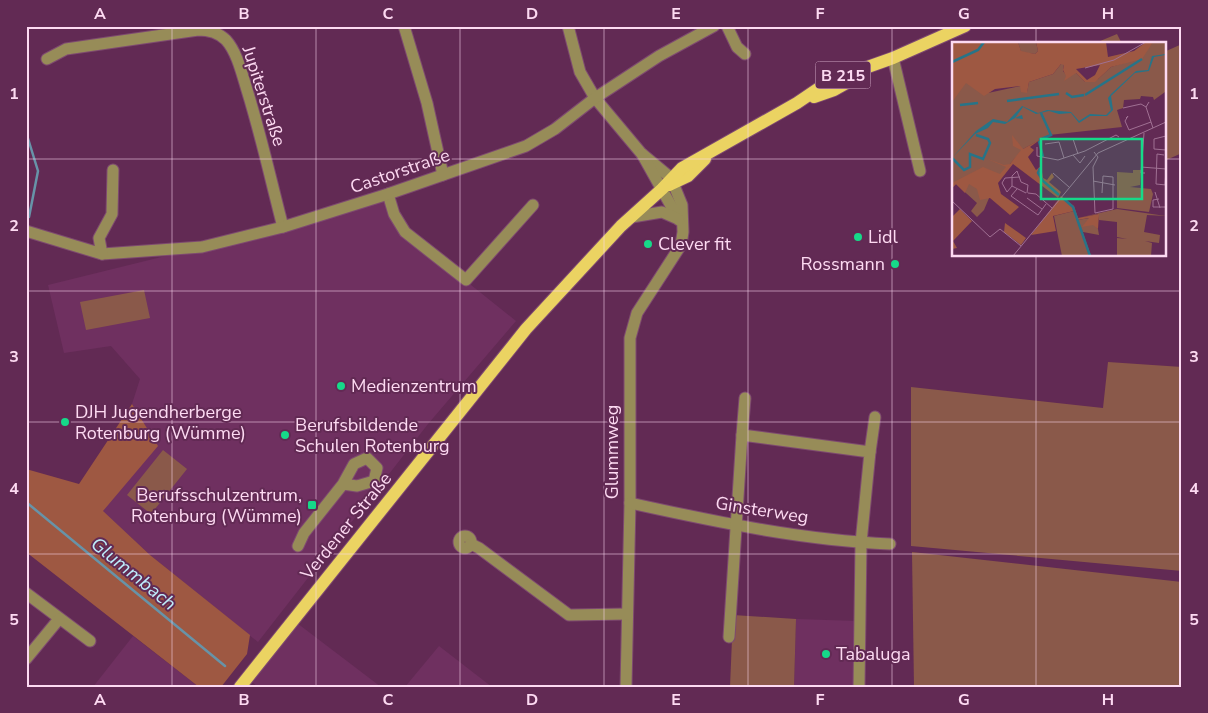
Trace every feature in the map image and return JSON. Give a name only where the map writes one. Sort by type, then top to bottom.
[{"type":"main road","name":"Verdener Straße","points":[[240,687],[526,329],[629,218],[672,180],[682,168],[797,103],[831,80],[893,58],[965,26]]},
{"type":"street","points":[[404,26],[427,104],[443,175]]},
{"type":"street","points":[[568,26],[580,72],[595,98],[641,153],[672,180]]},
{"type":"street","name":"Castorstraße","points":[[102,254],[202,247],[283,227],[443,175],[542,138],[595,98],[648,64],[661,60],[671,51],[714,26]]},
{"type":"street","points":[[727,26],[737,47],[745,54]]},
{"type":"street","name":"Jupiterstraße","points":[[47,59],[66,49],[198,30],[210,31],[224,38],[230,46],[242,73],[259,129],[283,227]]},
{"type":"street","points":[[893,58],[920,171]]},
{"type":"street","points":[[641,153],[679,220],[683,232]]},
{"type":"street","points":[[102,254],[98,238],[112,214],[113,170]]},
{"type":"street","name":"Glummweg","points":[[626,687],[630,502],[629,373],[632,325],[644,300],[677,253],[683,232],[682,206],[672,180]]},
{"type":"street","points":[[388,194],[399,224],[405,232],[466,280],[533,205]]},
{"type":"street","points":[[629,218],[652,212],[662,212],[679,220]]},
{"type":"street","points":[[26,231],[102,254]]},
{"type":"street","points":[[729,637],[745,398]]},
{"type":"street","points":[[859,687],[861,543],[875,417]]},
{"type":"street","points":[[742,435],[870,452]]},
{"type":"street","points":[[298,546],[316,516],[343,484]]},
{"type":"street","name":"Ginsterweg","points":[[630,502],[737,526],[861,543],[890,544]]},
{"type":"street","points":[[471,544],[479,548],[569,616],[627,614]]},
{"type":"street","points":[[26,593],[59,620],[90,641]]},
{"type":"street","points":[[26,659],[59,620]]},
{"type":"shaded area","points":[[1117,34],[1121,42],[1098,42]]},
{"type":"shaded area","points":[[1182,44],[1182,153],[1166,160],[1166,51]]},
{"type":"shaded area","name":"Berufsbildende Schulen Rotenburg","points":[[388,194],[405,232],[516,321],[428,424],[258,642],[150,555],[102,511],[157,446],[132,404],[140,379],[111,346],[64,353],[48,285],[283,227]]},
{"type":"shaded area","points":[[144,290],[150,318],[86,330],[80,302]]},
{"type":"shaded area","points":[[1108,362],[1182,367],[1182,571],[911,546],[911,387],[1103,408]]},
{"type":"shaded area","points":[[132,404],[158,446],[103,511],[150,555],[250,635],[247,654],[221,687],[199,687],[26,552],[26,469],[79,484]]},
{"type":"shaded area","points":[[163,450],[187,469],[151,514],[127,495]]},
{"type":"shaded area","points":[[912,552],[1182,582],[1182,687],[914,687]]},
{"type":"shaded area","points":[[733,615],[796,619],[794,687],[730,687]]},
{"type":"shaded area","name":"Tabaluga","points":[[796,619],[857,621],[856,687],[794,687]]},
{"type":"shaded area","points":[[293,620],[381,687],[258,687],[247,678]]},
{"type":"shaded area","points":[[133,636],[199,687],[93,687]]},
{"type":"shaded area","points":[[439,646],[492,687],[405,687]]},
{"type":"waterway","name":"Glummbach","points":[[26,132],[38,171],[29,217]]},
{"type":"waterway","name":"Glummbach","points":[[26,502],[225,666]]},
{"type":"place","name":"Lidl","points":[[858,237]]},
{"type":"place","name":"Clever fit","points":[[648,244]]},
{"type":"place","name":"Rossmann","points":[[895,264]]},
{"type":"place","name":"Medienzentrum","points":[[341,386]]},
{"type":"place","name":"DJH Jugendherberge Rotenburg (Wümme)","points":[[65,422]]},
{"type":"place","name":"Berufsbildende Schulen Rotenburg","points":[[285,435]]},
{"type":"place","name":"Berufsschulzentrum, Rotenburg (Wümme)","points":[[312,505]]},
{"type":"place","name":"Tabaluga","points":[[826,654]]}]
